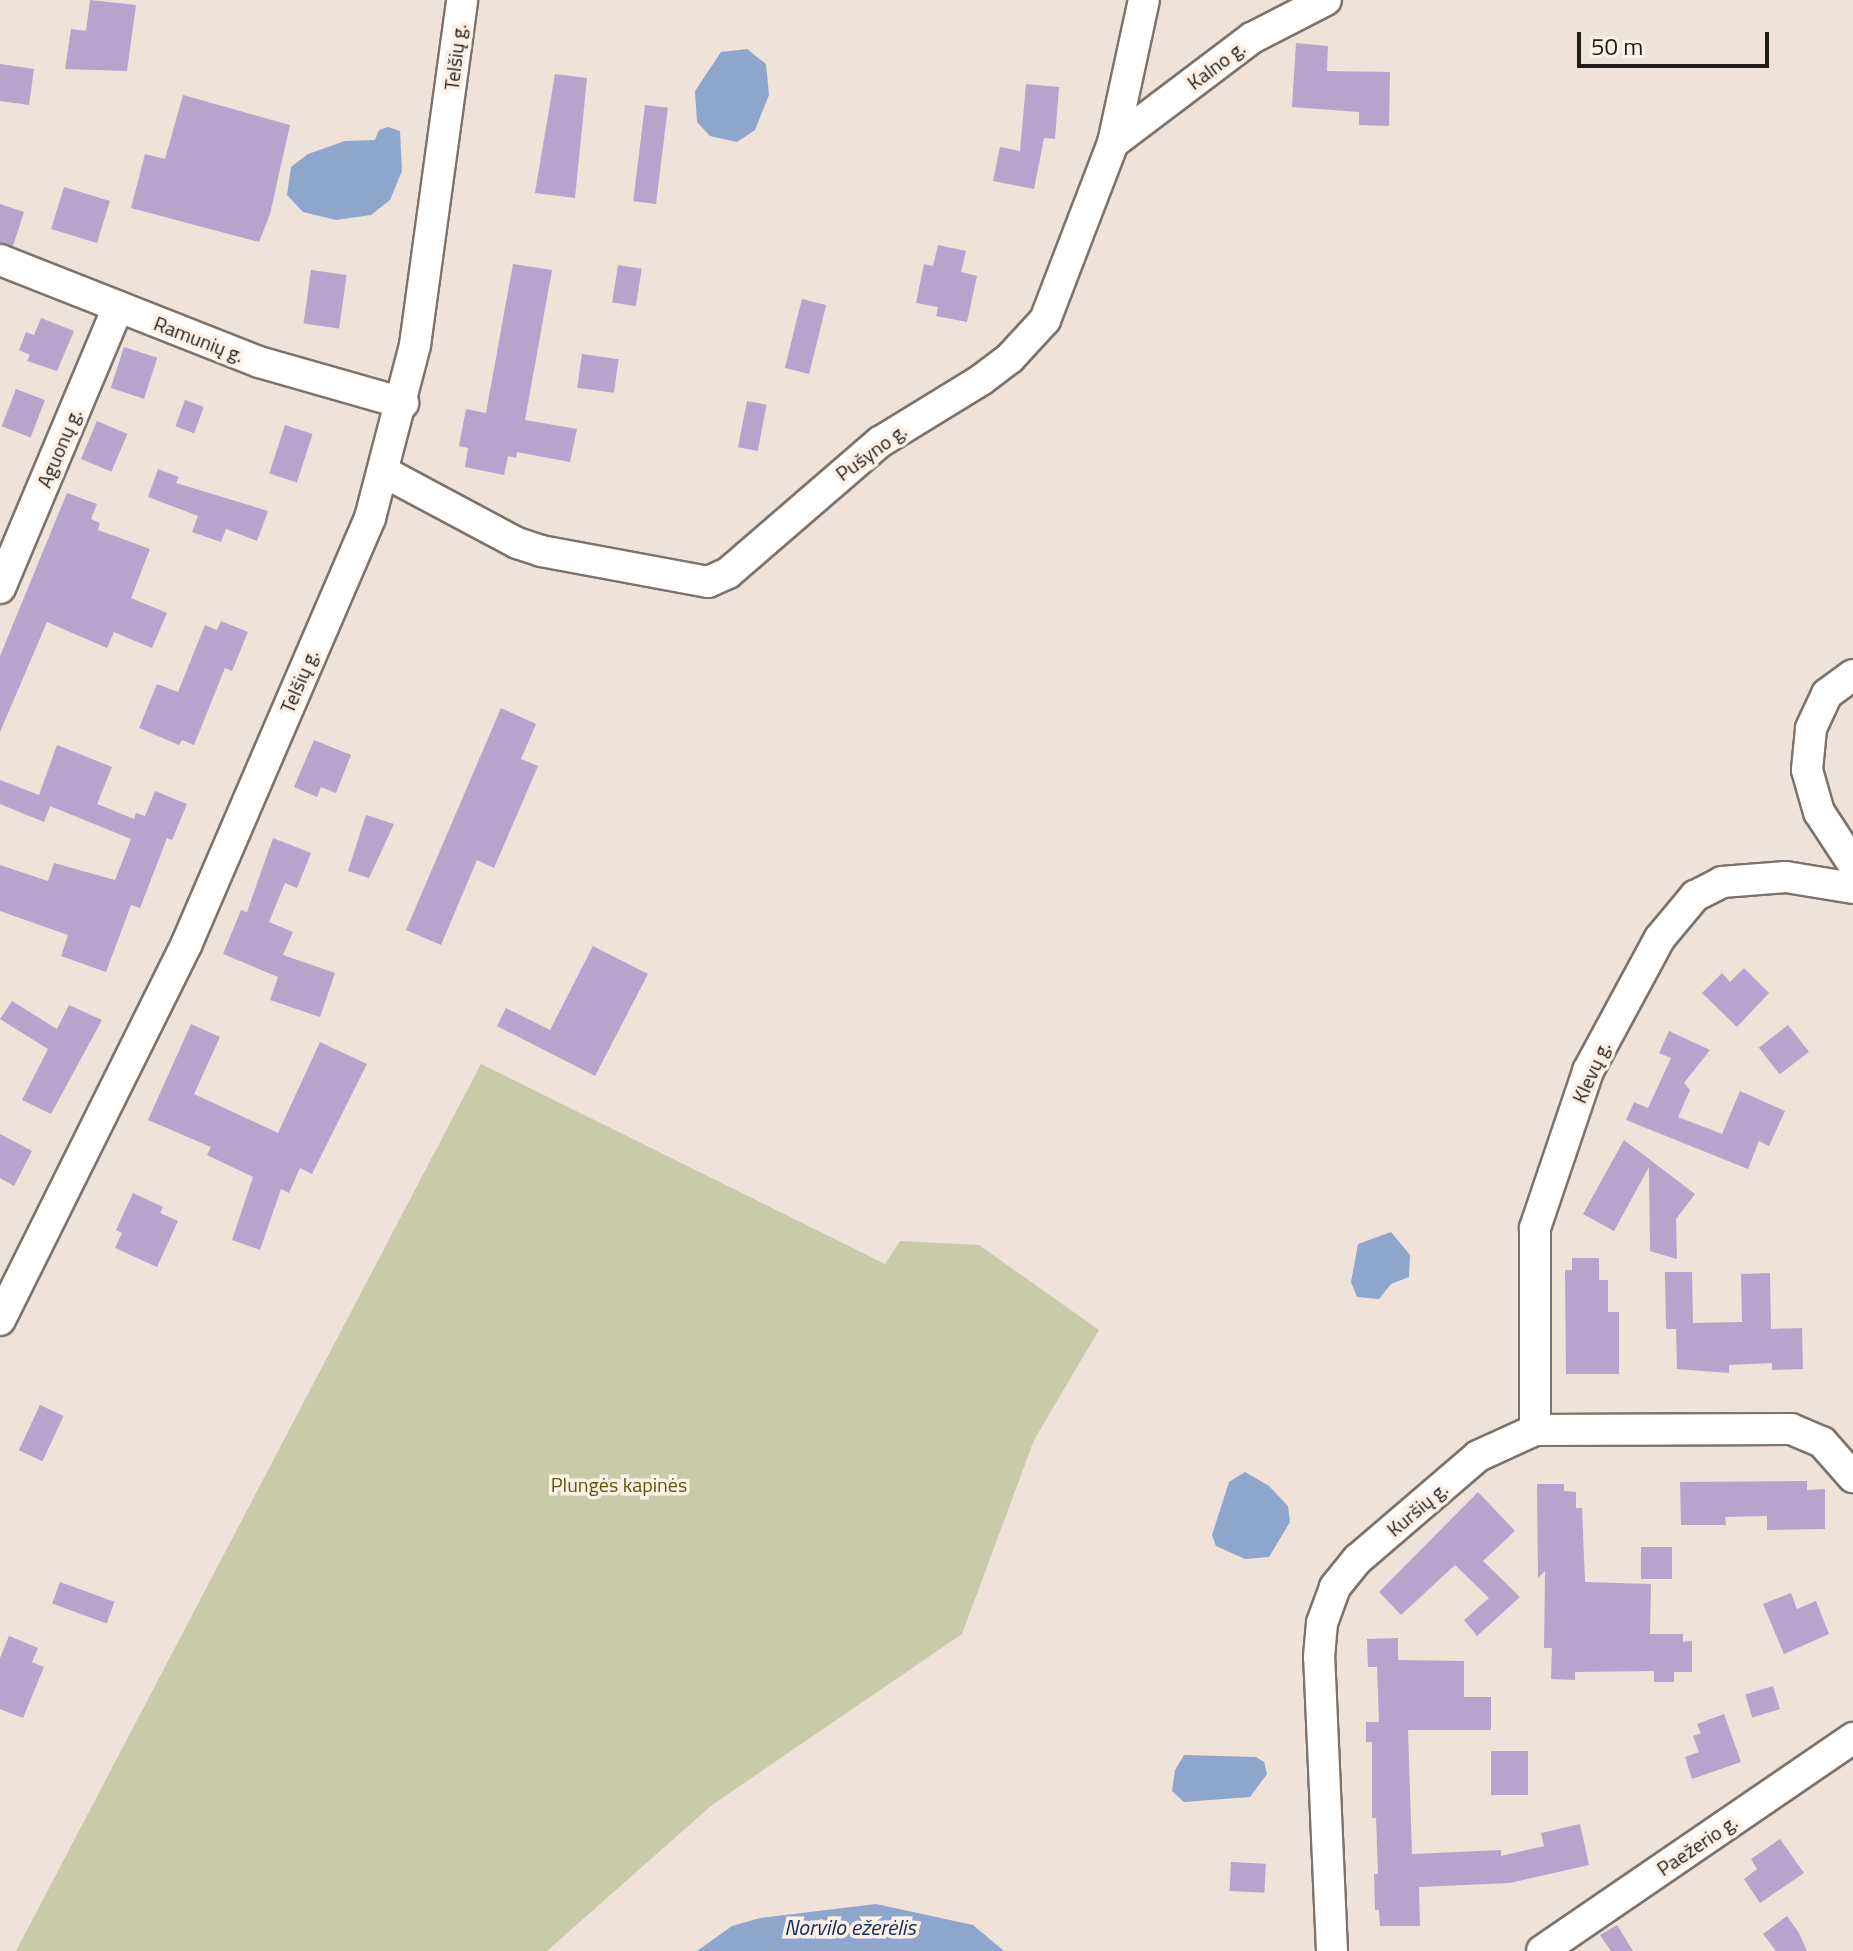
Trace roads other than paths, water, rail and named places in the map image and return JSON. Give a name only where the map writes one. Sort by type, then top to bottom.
[{"type":"street","name":"Telšių g.","points":[[0,1320],[187,943],[370,518],[403,403],[432,247],[462,0]]},
{"type":"street","name":"Pušyno g.","points":[[384,472],[517,543],[708,582],[728,573],[880,442],[981,380],[1033,337],[1063,282],[1113,143],[1144,0]]},
{"type":"street","name":"Kalno g.","points":[[1113,143],[1252,38],[1326,0]]},
{"type":"street","name":"Ramunių g.","points":[[0,260],[259,362],[403,403]]},
{"type":"street","name":"Aguonų g.","points":[[0,588],[118,307]]},
{"type":"street","points":[[1853,675],[1827,694],[1811,729],[1807,770],[1819,812],[1853,864]]},
{"type":"street","name":"Klevų g.","points":[[1535,1430],[1535,1228],[1588,1071],[1660,938],[1695,896],[1722,882],[1786,877],[1853,888]]},
{"type":"street","name":"Kuršių g.","points":[[1332,1951],[1319,1657],[1322,1623],[1335,1587],[1358,1559],[1478,1456],[1535,1430],[1791,1429],[1822,1442],[1853,1477]]},
{"type":"street","name":"Paežerio g.","points":[[1542,1951],[1853,1738]]},
{"type":"water","points":[[747,49],[766,64],[769,95],[755,130],[737,142],[710,136],[697,122],[695,91],[721,52]]},
{"type":"water","points":[[388,127],[400,131],[402,171],[390,200],[371,215],[336,220],[303,212],[287,195],[291,167],[308,154],[345,141],[375,140],[379,130]]},
{"type":"water","points":[[1391,1232],[1410,1255],[1409,1277],[1391,1284],[1379,1299],[1357,1297],[1351,1282],[1358,1244]]},
{"type":"water","points":[[1245,1472],[1269,1486],[1288,1506],[1290,1522],[1269,1557],[1245,1559],[1216,1546],[1212,1535],[1229,1482]]},
{"type":"water","points":[[1184,1755],[1256,1757],[1264,1762],[1267,1774],[1250,1797],[1184,1802],[1172,1791],[1175,1770]]},
{"type":"water","name":"Norvilo ežerėlis","points":[[876,1904],[973,1925],[1004,1951],[697,1951],[732,1926],[760,1918]]},
{"type":"park label","name":"Plungės kapinės","points":[[619,1484]]}]
